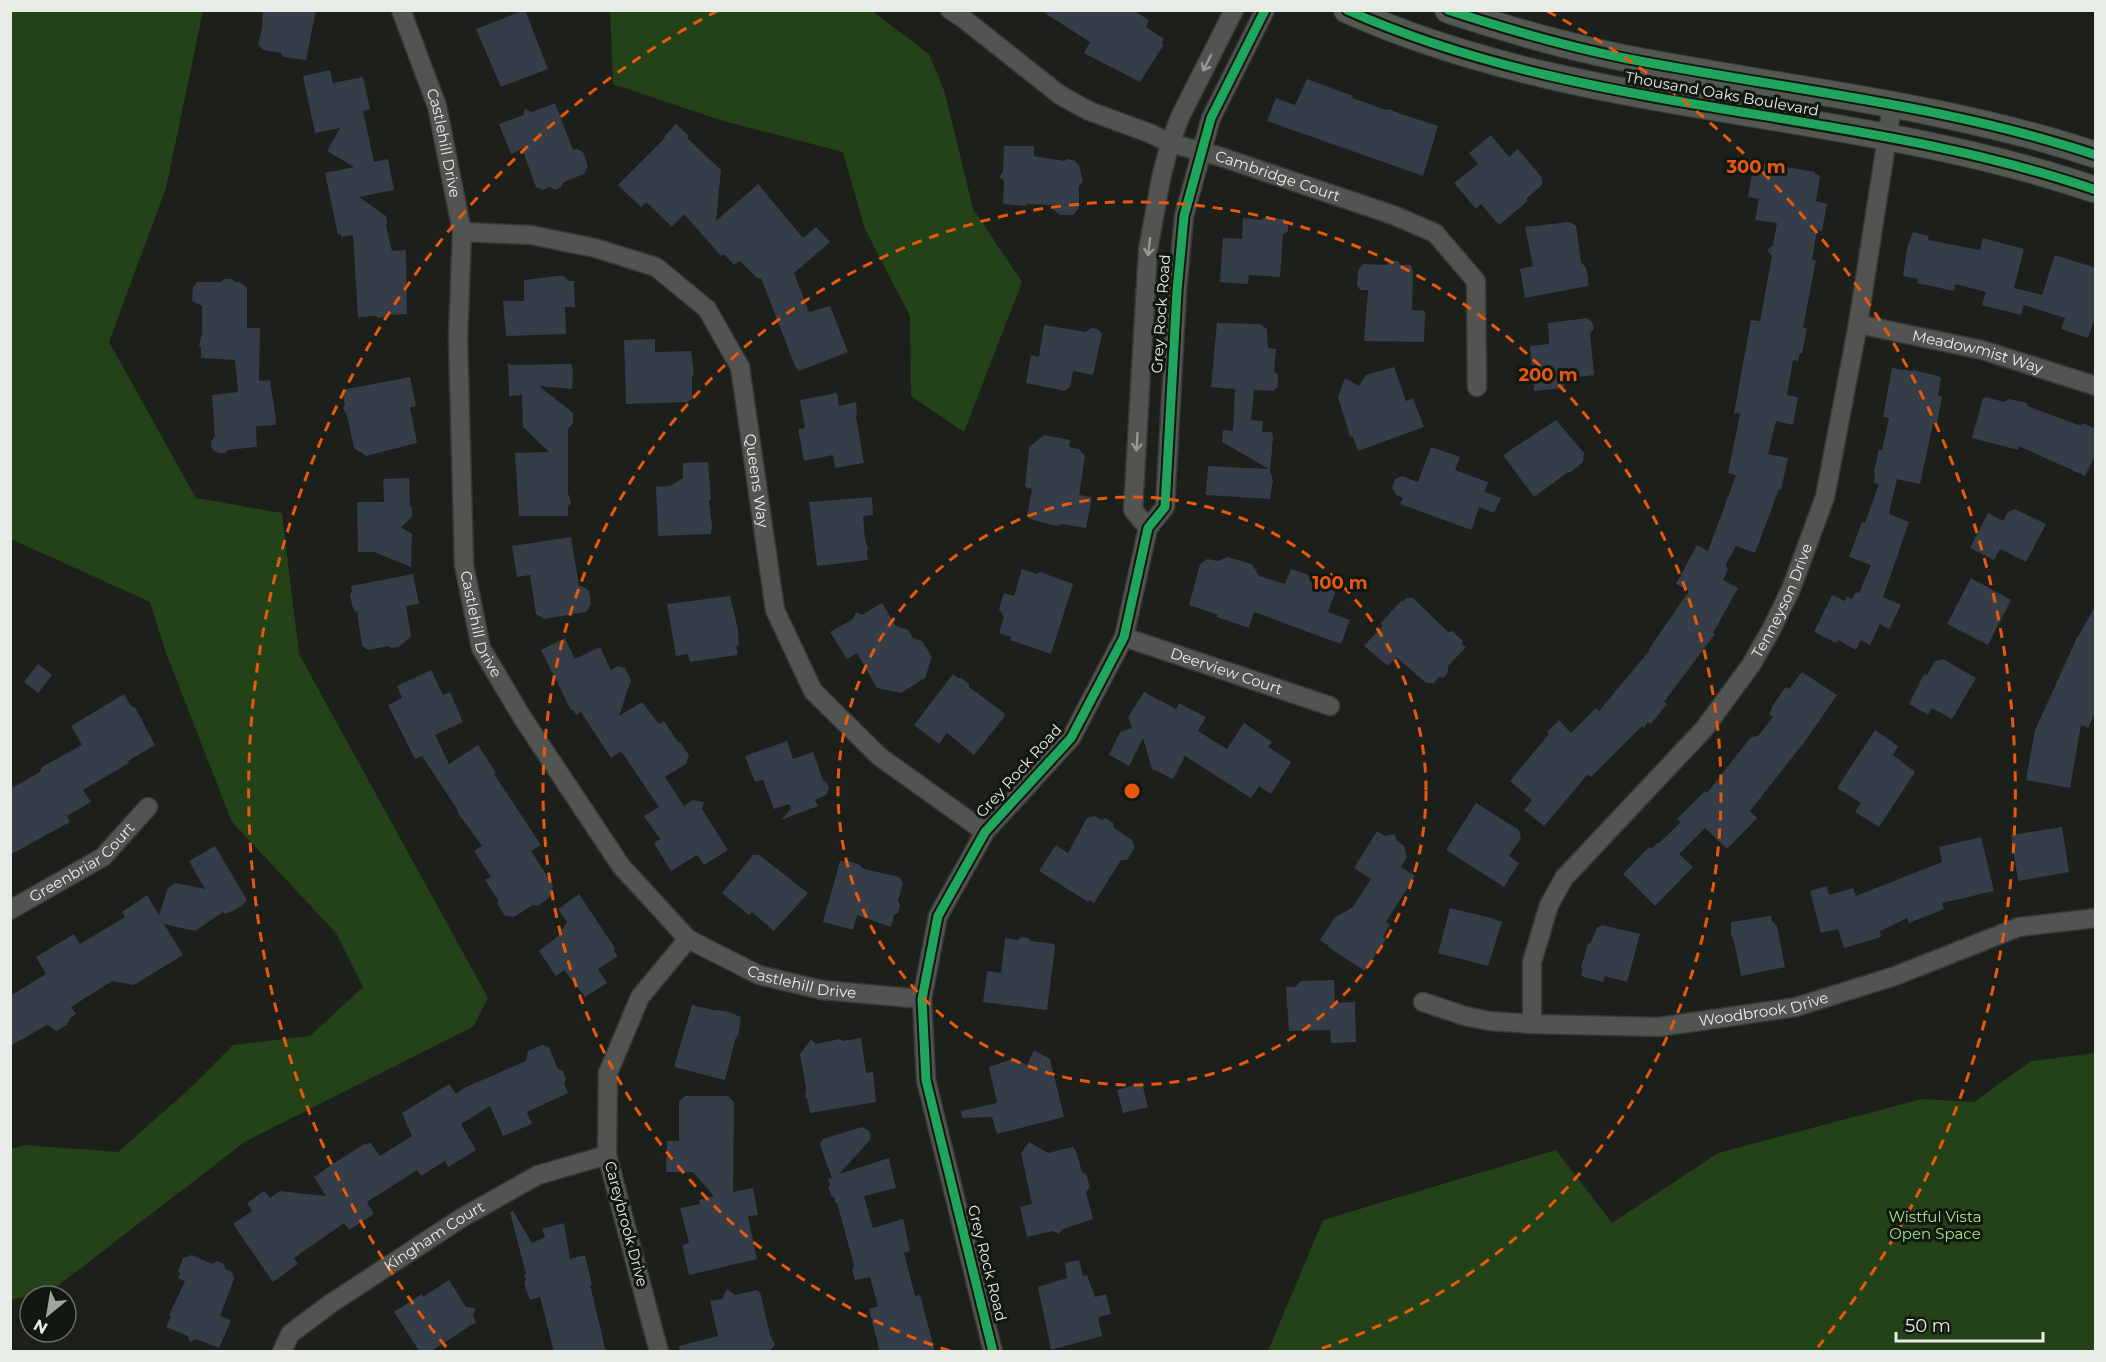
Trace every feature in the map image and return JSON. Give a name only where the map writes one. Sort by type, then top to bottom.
[{"type":"main road","name":"Thousand Oaks Boulevard","points":[[1347,10],[1420,39],[1538,74],[1620,91],[1888,138],[1989,159],[2096,189]]},
{"type":"main road","name":"Thousand Oaks Boulevard","points":[[1448,10],[1562,44],[1623,58],[1998,127],[2055,141],[2096,155]]},
{"type":"street","name":"Castlehill Drive","points":[[400,10],[437,106],[462,232],[458,338],[464,565],[481,648],[522,717],[621,866],[688,939],[759,975],[822,990],[922,999]]},
{"type":"street","name":"Cambridge Court","points":[[950,10],[1060,96],[1089,111],[1149,132],[1170,143],[1393,215],[1436,233],[1476,281],[1477,387]]},
{"type":"street","name":"Grey Rock Road","points":[[1148,528],[1133,510],[1148,250],[1170,143],[1180,117],[1234,10]]},
{"type":"street","name":"Grey Rock Road","points":[[993,1352],[926,1080],[922,999],[938,916],[985,832],[1071,738],[1124,637],[1148,528],[1165,507],[1177,291],[1184,216],[1211,118],[1265,10]]},
{"type":"street","name":"Tenneyson Drive","points":[[1532,1024],[1532,962],[1549,905],[1564,878],[1704,729],[1751,664],[1791,589],[1825,497],[1858,324],[1892,106]]},
{"type":"street","name":"Queens Way","points":[[462,232],[531,235],[595,248],[656,267],[707,309],[740,367],[776,610],[813,691],[880,757],[985,832]]},
{"type":"street","name":"Meadowmist Way","points":[[1858,324],[1982,350],[2096,386]]},
{"type":"street","name":"Deerview Court","points":[[1124,637],[1330,706]]},
{"type":"street","name":"Greenbriar Court","points":[[10,910],[103,857],[148,807]]},
{"type":"street","name":"Woodbrook Drive","points":[[1423,1002],[1481,1019],[1532,1024],[1659,1027],[1796,1007],[1895,976],[2019,927],[2096,918]]},
{"type":"street","name":"Careybrook Drive","points":[[659,1352],[607,1155],[608,1073],[640,997],[688,939]]},
{"type":"street","name":"Kingham Court","points":[[282,1352],[290,1334],[330,1304],[463,1217],[538,1175],[607,1155]]},
{"type":"green space","points":[[11,10],[203,11],[166,188],[109,342],[196,498],[282,513],[299,654],[488,998],[473,1027],[246,1141],[60,1284],[18,1284],[18,1298],[11,1300],[11,1149],[24,1145],[118,1152],[187,1091],[233,1045],[310,1036],[363,987],[336,933],[232,822],[166,653],[150,602],[11,539]]},
{"type":"green space","points":[[610,11],[872,11],[929,54],[945,93],[973,209],[1022,282],[964,432],[911,396],[910,316],[865,229],[843,152],[723,121],[613,84]]},
{"type":"green space","name":"Wistful Vista Open Space","points":[[2095,1053],[2095,1351],[1268,1351],[1323,1220],[1556,1150],[1612,1223],[1718,1153],[1922,1099],[1974,1102],[2031,1061]]},
{"type":"building","points":[[263,10],[316,10],[306,60],[283,57],[281,53],[263,50],[258,44]]},
{"type":"building","points":[[525,10],[548,69],[501,87],[476,29]]},
{"type":"building","points":[[1040,10],[1132,10],[1149,20],[1146,27],[1164,39],[1163,46],[1140,82],[1084,53],[1090,42]]},
{"type":"building","points":[[330,70],[333,83],[363,77],[370,109],[363,111],[374,162],[388,159],[394,190],[359,197],[386,216],[392,251],[406,250],[407,314],[378,318],[376,316],[358,317],[353,235],[341,237],[341,234],[338,235],[325,173],[354,167],[327,151],[340,128],[315,133],[303,76]]},
{"type":"building","points":[[1307,79],[1353,96],[1352,98],[1438,126],[1423,176],[1267,121],[1276,98],[1295,105]]},
{"type":"building","points":[[555,103],[573,150],[583,152],[588,166],[584,174],[564,182],[561,187],[555,190],[550,187],[543,190],[536,187],[522,149],[511,154],[499,124],[523,115],[525,109],[532,112]]},
{"type":"building","points":[[676,124],[689,136],[687,138],[721,170],[716,221],[758,184],[803,238],[816,227],[830,242],[794,273],[809,312],[830,306],[848,352],[799,371],[795,366],[761,278],[757,278],[740,261],[734,265],[724,254],[721,256],[684,214],[672,227],[646,202],[641,207],[618,185]]},
{"type":"building","points":[[1491,135],[1509,157],[1518,149],[1542,178],[1542,185],[1526,199],[1528,201],[1499,225],[1481,204],[1476,209],[1454,183],[1478,164],[1469,153]]},
{"type":"building","points":[[1004,146],[1034,146],[1034,156],[1065,161],[1066,159],[1074,160],[1079,165],[1083,182],[1079,186],[1079,208],[1073,215],[1060,215],[1053,209],[1053,205],[1003,204],[1004,181],[999,176],[1003,172]]},
{"type":"building","points":[[1764,163],[1815,172],[1820,177],[1816,201],[1827,204],[1822,231],[1817,230],[1812,260],[1816,260],[1803,328],[1807,328],[1802,354],[1800,353],[1798,361],[1793,360],[1787,395],[1798,397],[1793,425],[1776,421],[1768,454],[1788,458],[1781,490],[1779,489],[1755,553],[1736,546],[1726,564],[1728,570],[1723,580],[1738,588],[1713,633],[1715,634],[1664,702],[1667,704],[1651,724],[1648,722],[1644,728],[1642,726],[1591,777],[1588,774],[1544,826],[1524,810],[1532,800],[1510,781],[1549,734],[1547,732],[1559,720],[1571,733],[1596,708],[1599,711],[1650,650],[1689,591],[1676,584],[1697,545],[1708,551],[1736,475],[1728,473],[1740,414],[1734,413],[1751,320],[1760,321],[1772,256],[1767,250],[1773,245],[1777,223],[1755,220],[1759,199],[1748,197],[1753,168],[1763,170]]},
{"type":"building","points":[[1243,218],[1284,219],[1288,224],[1288,231],[1283,235],[1280,277],[1249,275],[1248,284],[1220,282],[1223,238],[1242,239]]},
{"type":"building","points":[[1570,222],[1576,226],[1581,262],[1586,268],[1588,286],[1525,298],[1520,269],[1533,266],[1525,227]]},
{"type":"building","points":[[1913,232],[1929,236],[1928,240],[1980,250],[1983,238],[2024,249],[2014,288],[2042,295],[2055,255],[2096,268],[2096,314],[2088,338],[2061,329],[2065,318],[2024,305],[2021,315],[1982,305],[1986,292],[1955,284],[1954,291],[1917,283],[1918,279],[1903,276],[1907,248]]},
{"type":"building","points":[[1389,261],[1411,265],[1413,271],[1412,310],[1425,311],[1424,342],[1364,341],[1368,290],[1360,290],[1357,285],[1358,270],[1363,264],[1387,265]]},
{"type":"building","points":[[564,276],[569,281],[574,281],[575,307],[565,307],[566,334],[506,336],[503,301],[524,301],[524,280]]},
{"type":"building","points":[[224,279],[240,282],[247,288],[247,328],[260,328],[259,381],[270,380],[276,419],[275,425],[256,426],[257,447],[218,453],[212,449],[211,442],[215,436],[212,395],[238,392],[235,360],[201,358],[201,347],[199,346],[202,333],[202,306],[192,301],[193,288],[197,282],[221,282]]},
{"type":"building","points":[[1587,318],[1592,322],[1594,329],[1590,333],[1594,375],[1563,379],[1564,388],[1534,391],[1530,346],[1549,344],[1548,323]]},
{"type":"building","points":[[1217,323],[1260,324],[1267,329],[1268,348],[1276,349],[1274,371],[1278,375],[1278,387],[1273,391],[1254,390],[1251,420],[1263,421],[1262,432],[1272,432],[1270,473],[1273,481],[1270,499],[1206,495],[1208,466],[1269,469],[1222,442],[1223,430],[1233,431],[1235,389],[1211,387]]},
{"type":"building","points":[[1044,325],[1086,332],[1091,328],[1098,329],[1102,334],[1093,375],[1073,371],[1070,387],[1065,391],[1026,383],[1031,355],[1039,357]]},
{"type":"building","points":[[655,339],[655,352],[691,351],[694,374],[692,400],[689,402],[626,404],[624,340]]},
{"type":"building","points":[[508,363],[511,365],[571,364],[572,389],[539,386],[573,413],[573,423],[568,429],[568,493],[571,503],[568,506],[568,516],[519,516],[515,453],[549,452],[523,427],[522,395],[509,396]]},
{"type":"building","points":[[1394,367],[1406,401],[1413,398],[1424,427],[1358,451],[1353,437],[1350,436],[1338,397],[1345,378],[1359,386],[1366,375]]},
{"type":"building","points":[[1892,368],[1914,370],[1941,377],[1938,396],[1942,396],[1937,424],[1933,424],[1920,484],[1897,479],[1889,514],[1909,522],[1883,597],[1901,605],[1889,629],[1880,624],[1870,645],[1861,640],[1856,650],[1838,640],[1836,643],[1814,632],[1832,595],[1845,601],[1847,596],[1852,599],[1856,592],[1859,593],[1871,565],[1849,557],[1862,522],[1865,523],[1879,484],[1874,483],[1874,472],[1879,450],[1882,450],[1889,418],[1883,417]]},
{"type":"building","points":[[410,377],[416,406],[410,407],[417,443],[366,456],[354,448],[343,408],[345,406],[342,390]]},
{"type":"building","points":[[837,393],[839,406],[856,402],[856,417],[864,463],[835,468],[833,455],[804,461],[798,429],[805,428],[800,400]]},
{"type":"building","points":[[1983,398],[2004,402],[2009,399],[2027,403],[2030,407],[2081,426],[2082,423],[2096,429],[2096,453],[2085,476],[2019,446],[2018,450],[1972,438]]},
{"type":"building","points":[[1556,420],[1584,453],[1583,462],[1534,497],[1503,455]]},
{"type":"building","points":[[1044,435],[1070,440],[1069,447],[1079,449],[1085,456],[1079,495],[1092,497],[1086,528],[1053,525],[1029,519],[1027,516],[1032,489],[1025,487],[1029,447]]},
{"type":"building","points":[[1431,447],[1460,457],[1455,470],[1488,482],[1485,492],[1501,498],[1494,513],[1479,507],[1472,529],[1400,504],[1403,498],[1396,495],[1392,487],[1395,479],[1402,476],[1418,482]]},
{"type":"building","points":[[708,462],[711,534],[658,536],[656,487],[670,486],[683,478],[683,463]]},
{"type":"building","points":[[409,478],[412,517],[401,527],[412,534],[411,567],[374,552],[358,552],[357,502],[384,502],[383,479]]},
{"type":"building","points":[[872,497],[873,515],[863,516],[868,560],[817,566],[809,502]]},
{"type":"building","points":[[2015,509],[2046,524],[2026,562],[2000,549],[1994,560],[1970,548],[1988,513],[2003,521],[2008,512]]},
{"type":"building","points":[[571,537],[579,586],[589,591],[591,604],[586,612],[544,619],[536,614],[530,575],[517,577],[512,546]]},
{"type":"building","points":[[1228,557],[1252,564],[1259,576],[1285,584],[1291,569],[1338,585],[1328,612],[1350,620],[1341,644],[1254,612],[1249,628],[1189,605],[1200,564],[1207,559],[1218,561]]},
{"type":"building","points":[[1022,569],[1037,574],[1040,572],[1073,584],[1051,654],[1010,640],[1011,637],[999,633],[1004,617],[999,609],[1004,593],[1014,596]]},
{"type":"building","points":[[413,574],[419,604],[406,606],[411,636],[399,647],[388,646],[368,650],[362,646],[357,611],[355,612],[352,605],[351,586]]},
{"type":"building","points":[[1971,578],[2011,600],[1988,645],[1947,624]]},
{"type":"building","points":[[730,596],[738,630],[739,645],[736,646],[738,655],[690,662],[688,654],[676,656],[667,604]]},
{"type":"building","points":[[1406,598],[1413,598],[1448,632],[1452,631],[1463,641],[1462,644],[1466,647],[1448,666],[1448,672],[1444,678],[1439,677],[1434,683],[1426,683],[1396,657],[1388,666],[1364,646],[1382,626],[1381,623]]},
{"type":"building","points":[[882,603],[896,626],[908,630],[913,638],[922,641],[932,657],[925,678],[901,693],[877,688],[857,653],[847,659],[830,632],[853,619],[856,612],[862,615]]},
{"type":"building","points":[[2096,605],[2096,711],[2088,728],[2081,725],[2070,788],[2026,780],[2035,730],[2076,640]]},
{"type":"building","points":[[565,638],[575,659],[600,647],[611,670],[618,666],[625,668],[631,680],[619,716],[642,702],[659,724],[664,721],[689,755],[686,764],[665,777],[684,806],[693,800],[704,802],[702,809],[728,850],[704,865],[697,855],[671,871],[654,843],[660,839],[644,816],[659,807],[621,751],[611,758],[581,712],[576,715],[571,710],[541,650]]},
{"type":"building","points":[[1943,659],[1976,678],[1952,719],[1932,708],[1928,715],[1909,704],[1924,674],[1927,675],[1935,661]]},
{"type":"building","points":[[38,664],[52,675],[38,693],[24,682]]},
{"type":"building","points":[[431,670],[443,695],[450,692],[463,722],[435,735],[449,764],[478,745],[496,773],[494,774],[541,845],[531,851],[553,885],[550,897],[538,906],[533,905],[514,917],[505,916],[485,880],[491,877],[474,851],[482,846],[422,756],[415,759],[388,705],[402,698],[397,686]]},
{"type":"building","points":[[1802,672],[1837,695],[1806,740],[1750,811],[1757,818],[1727,849],[1705,828],[1679,854],[1693,867],[1655,906],[1623,874],[1649,847],[1651,849],[1659,843],[1681,822],[1677,819],[1705,791],[1707,793],[1751,737],[1758,736],[1773,717],[1769,714],[1784,689],[1787,687],[1789,689]]},
{"type":"building","points":[[953,674],[969,684],[969,687],[1005,716],[974,755],[947,733],[939,744],[914,725]]},
{"type":"building","points":[[1144,692],[1176,709],[1179,703],[1206,717],[1198,731],[1227,749],[1244,723],[1272,742],[1268,747],[1291,762],[1271,794],[1259,786],[1251,798],[1185,756],[1173,779],[1152,769],[1143,738],[1129,766],[1109,755],[1120,732],[1132,728],[1128,717]]},
{"type":"building","points":[[124,694],[131,706],[135,707],[155,745],[83,790],[91,802],[67,816],[70,822],[10,855],[10,789],[40,772],[42,767],[82,745],[71,726]]},
{"type":"building","points":[[1875,730],[1898,746],[1893,755],[1915,772],[1879,827],[1855,812],[1861,803],[1837,788]]},
{"type":"building","points":[[787,741],[793,759],[813,752],[823,780],[829,789],[826,795],[815,800],[818,806],[781,820],[791,809],[789,804],[774,809],[763,780],[755,782],[745,756]]},
{"type":"building","points":[[1476,803],[1519,830],[1521,838],[1509,856],[1519,863],[1504,887],[1446,850]]},
{"type":"building","points":[[1095,816],[1101,820],[1106,818],[1113,823],[1114,828],[1132,840],[1135,848],[1127,860],[1121,860],[1094,903],[1089,900],[1088,902],[1039,871],[1056,845],[1068,853],[1087,818]]},
{"type":"building","points":[[2062,827],[2069,872],[2018,881],[2011,835]]},
{"type":"building","points":[[1377,831],[1385,836],[1395,834],[1396,840],[1404,846],[1407,857],[1401,867],[1415,876],[1386,922],[1390,924],[1383,937],[1386,939],[1365,971],[1320,940],[1335,917],[1352,908],[1371,879],[1354,868]]},
{"type":"building","points":[[1981,837],[1994,891],[1942,903],[1944,909],[1909,923],[1907,918],[1880,931],[1881,937],[1844,948],[1838,929],[1821,933],[1810,891],[1827,886],[1829,895],[1853,888],[1856,896],[1942,862],[1939,847]]},
{"type":"building","points":[[215,846],[247,900],[242,906],[225,914],[223,912],[195,931],[164,924],[183,955],[134,985],[112,981],[71,1007],[76,1014],[70,1018],[67,1025],[56,1031],[47,1025],[10,1046],[10,996],[46,974],[36,957],[74,934],[80,944],[125,917],[122,912],[147,895],[159,915],[168,888],[176,883],[205,889],[189,861]]},
{"type":"building","points":[[753,855],[759,855],[808,893],[774,931],[752,912],[749,915],[722,893]]},
{"type":"building","points":[[840,861],[848,861],[864,869],[899,877],[903,883],[898,901],[900,905],[891,927],[857,915],[853,930],[823,922]]},
{"type":"building","points":[[579,894],[618,956],[598,969],[607,983],[585,997],[564,970],[556,976],[539,951],[558,936],[567,922],[558,909]]},
{"type":"building","points":[[1450,908],[1502,922],[1488,966],[1438,953]]},
{"type":"building","points":[[1771,916],[1777,926],[1785,967],[1741,976],[1731,934],[1731,922]]},
{"type":"building","points":[[1602,925],[1640,934],[1627,982],[1605,976],[1603,982],[1581,976],[1588,943],[1590,944],[1597,928]]},
{"type":"building","points":[[1021,937],[1029,938],[1031,941],[1054,944],[1047,1010],[983,1002],[987,971],[1001,973],[1005,938],[1018,940]]},
{"type":"building","points":[[1334,980],[1335,1003],[1355,1002],[1356,1042],[1331,1043],[1330,1030],[1289,1031],[1286,987],[1295,987],[1301,981]]},
{"type":"building","points":[[692,1005],[726,1011],[741,1017],[725,1080],[674,1067]]},
{"type":"building","points":[[861,1038],[866,1073],[873,1072],[876,1102],[810,1113],[805,1097],[806,1088],[800,1054],[811,1039],[816,1044]]},
{"type":"building","points":[[542,1045],[549,1047],[558,1069],[563,1071],[568,1093],[527,1112],[532,1124],[503,1136],[490,1106],[461,1124],[476,1150],[448,1167],[445,1161],[421,1176],[417,1170],[367,1202],[374,1214],[349,1230],[344,1223],[294,1258],[298,1264],[273,1282],[233,1224],[252,1211],[247,1203],[264,1191],[270,1198],[280,1191],[326,1196],[314,1177],[331,1165],[366,1143],[367,1145],[370,1142],[380,1156],[412,1136],[402,1113],[449,1084],[456,1094],[464,1088],[526,1061],[528,1051]]},
{"type":"building","points":[[1034,1050],[1050,1059],[1064,1117],[997,1134],[992,1117],[962,1118],[961,1111],[997,1103],[989,1067],[1015,1058],[1027,1065]]},
{"type":"building","points":[[1142,1083],[1148,1107],[1123,1113],[1117,1090]]},
{"type":"building","points":[[685,1096],[728,1096],[734,1102],[733,1192],[753,1188],[758,1215],[748,1216],[757,1259],[689,1275],[682,1245],[689,1243],[680,1208],[700,1204],[699,1200],[714,1196],[693,1172],[666,1172],[667,1141],[679,1141],[679,1101]]},
{"type":"building","points":[[862,1127],[869,1131],[871,1139],[839,1174],[889,1158],[896,1188],[864,1196],[873,1228],[903,1219],[910,1251],[904,1253],[915,1296],[920,1295],[935,1352],[880,1352],[869,1309],[878,1306],[870,1277],[855,1280],[852,1270],[854,1265],[837,1203],[828,1187],[830,1185],[828,1179],[832,1178],[820,1145],[823,1139]]},
{"type":"building","points":[[1029,1142],[1048,1153],[1073,1147],[1090,1187],[1086,1192],[1093,1219],[1063,1229],[1059,1234],[1053,1231],[1027,1237],[1020,1207],[1032,1204],[1021,1153]]},
{"type":"building","points":[[513,1211],[532,1243],[545,1237],[542,1229],[564,1223],[570,1259],[585,1255],[606,1352],[554,1352],[540,1297],[530,1300],[524,1282],[526,1274],[510,1212]]},
{"type":"building","points":[[192,1255],[212,1264],[217,1261],[232,1272],[234,1279],[220,1316],[231,1320],[219,1348],[196,1339],[190,1342],[188,1336],[166,1327],[171,1317],[169,1315],[185,1281],[178,1278],[180,1274],[178,1271],[183,1258]]},
{"type":"building","points":[[1079,1260],[1083,1276],[1087,1275],[1095,1297],[1106,1294],[1111,1314],[1098,1317],[1102,1336],[1051,1350],[1038,1287],[1067,1278],[1065,1263]]},
{"type":"building","points":[[449,1280],[466,1307],[475,1308],[473,1316],[476,1322],[430,1352],[420,1352],[394,1312]]},
{"type":"building","points":[[727,1289],[735,1295],[758,1290],[760,1292],[770,1335],[775,1345],[769,1352],[680,1352],[679,1346],[718,1336],[710,1301],[722,1299]]},
{"type":"cycle path","points":[[993,1352],[926,1080],[922,999],[938,916],[985,832],[1071,738],[1124,637],[1148,528],[1165,507],[1177,291],[1184,216],[1211,118],[1265,10]]},
{"type":"cycle path","points":[[1347,10],[1437,45],[1530,71],[1624,91],[1909,141],[2003,162],[2096,190]]},
{"type":"cycle path","points":[[1448,10],[1535,37],[1602,53],[1921,110],[2038,137],[2096,155]]}]
